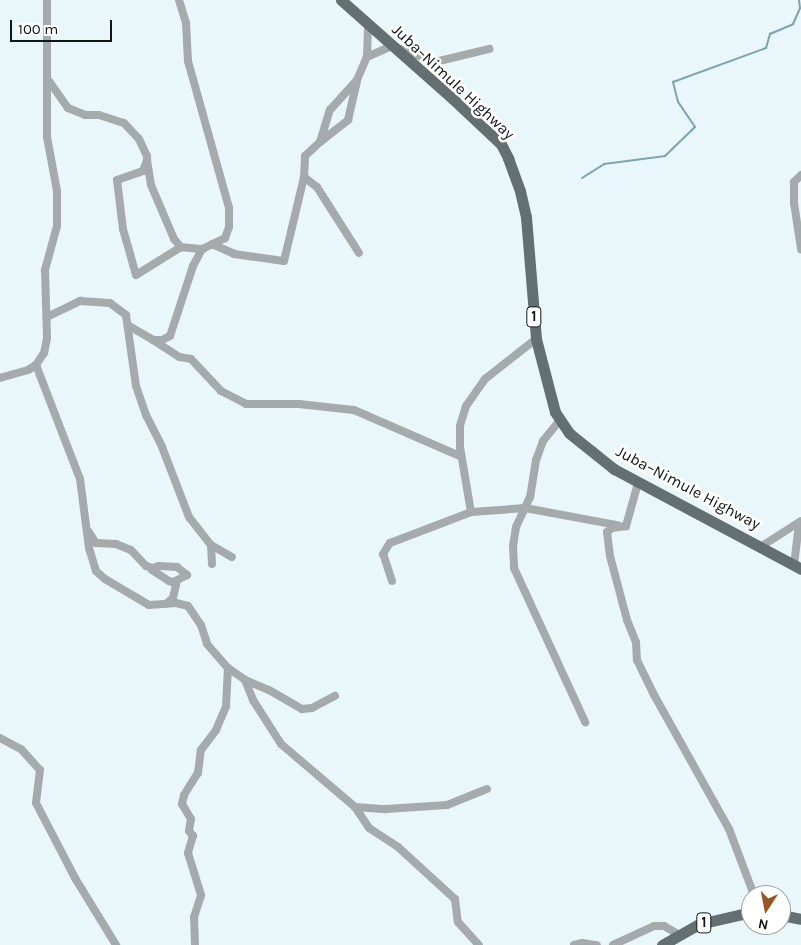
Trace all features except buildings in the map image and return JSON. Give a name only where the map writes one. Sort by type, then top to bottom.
[{"type":"main road","name":"Juba–Nimule Highway","points":[[341,0],[501,144],[520,191],[526,217],[536,340],[555,412],[569,433],[592,454],[638,483],[762,546],[797,567]]},
{"type":"main road","name":"1","points":[[662,945],[678,934],[699,924],[741,914]]},
{"type":"street","points":[[0,378],[36,366],[44,353],[47,338],[45,270],[57,226],[57,202],[47,137],[49,81],[47,0]]},
{"type":"street","points":[[147,160],[143,171],[118,180],[124,229],[136,275],[181,247],[202,249],[225,238],[228,227],[230,208],[188,61],[186,23],[179,0]]},
{"type":"street","points":[[212,244],[234,254],[284,261],[304,177],[302,167],[305,156],[348,120],[357,80],[367,57],[368,24]]},
{"type":"street","points":[[367,57],[392,46],[435,62],[489,48]]},
{"type":"street","points":[[320,142],[330,110],[357,80]]},
{"type":"street","points":[[49,81],[68,108],[85,115],[99,115],[124,123],[140,139],[147,160],[151,184],[174,240],[181,247]]},
{"type":"street","points":[[801,175],[794,182],[794,203],[801,249]]},
{"type":"street","points":[[304,177],[317,186],[359,253]]},
{"type":"street","points":[[153,340],[162,340],[170,336],[193,266],[202,249]]},
{"type":"street","points":[[47,317],[80,301],[110,303],[118,307],[126,315],[129,326],[131,360],[146,415],[162,447],[189,517],[211,545],[232,557]]},
{"type":"street","points":[[129,326],[179,356],[191,359],[221,390],[246,404],[299,404],[354,410],[460,456]]},
{"type":"street","points":[[471,512],[460,456],[460,426],[466,406],[485,379],[536,340]]},
{"type":"street","points":[[36,366],[80,479],[89,548],[96,571],[105,579],[149,605],[176,603],[188,606],[201,626],[207,644],[228,668],[245,680],[269,690],[302,709],[312,708],[335,696]]},
{"type":"street","points":[[560,420],[543,441],[536,460],[530,497],[516,527],[513,546],[514,568],[585,722]]},
{"type":"street","points":[[392,581],[383,554],[390,542],[471,512],[525,508],[626,526],[638,483]]},
{"type":"street","points":[[762,546],[800,523]]},
{"type":"street","points":[[797,567],[800,523]]},
{"type":"street","points":[[619,526],[607,532],[607,545],[636,642],[637,660],[653,693],[729,828],[750,885]]},
{"type":"street","points":[[87,528],[96,544],[116,544],[131,550],[142,562],[169,581],[177,580],[187,575],[177,567],[159,566],[153,568]]},
{"type":"street","points":[[211,545],[212,564]]},
{"type":"street","points":[[166,604],[173,598],[177,580]]},
{"type":"street","points":[[195,945],[194,917],[201,895],[188,853],[193,836],[189,830],[191,819],[182,804],[184,795],[198,773],[201,750],[216,730],[226,706],[228,668]]},
{"type":"street","points":[[245,680],[253,700],[280,744],[355,807],[369,828],[398,847],[455,899],[458,922],[479,945]]},
{"type":"street","points":[[0,738],[21,749],[40,770],[36,803],[75,878],[116,945]]},
{"type":"street","points":[[355,807],[386,809],[448,805],[487,789]]},
{"type":"street","points":[[613,945],[654,926],[664,926],[678,934]]},
{"type":"street","points":[[574,945],[582,942],[597,945]]},
{"type":"waterway","points":[[582,178],[604,164],[665,156],[695,127],[678,102],[673,82],[766,48],[770,34],[793,24],[800,8],[799,0]]}]
